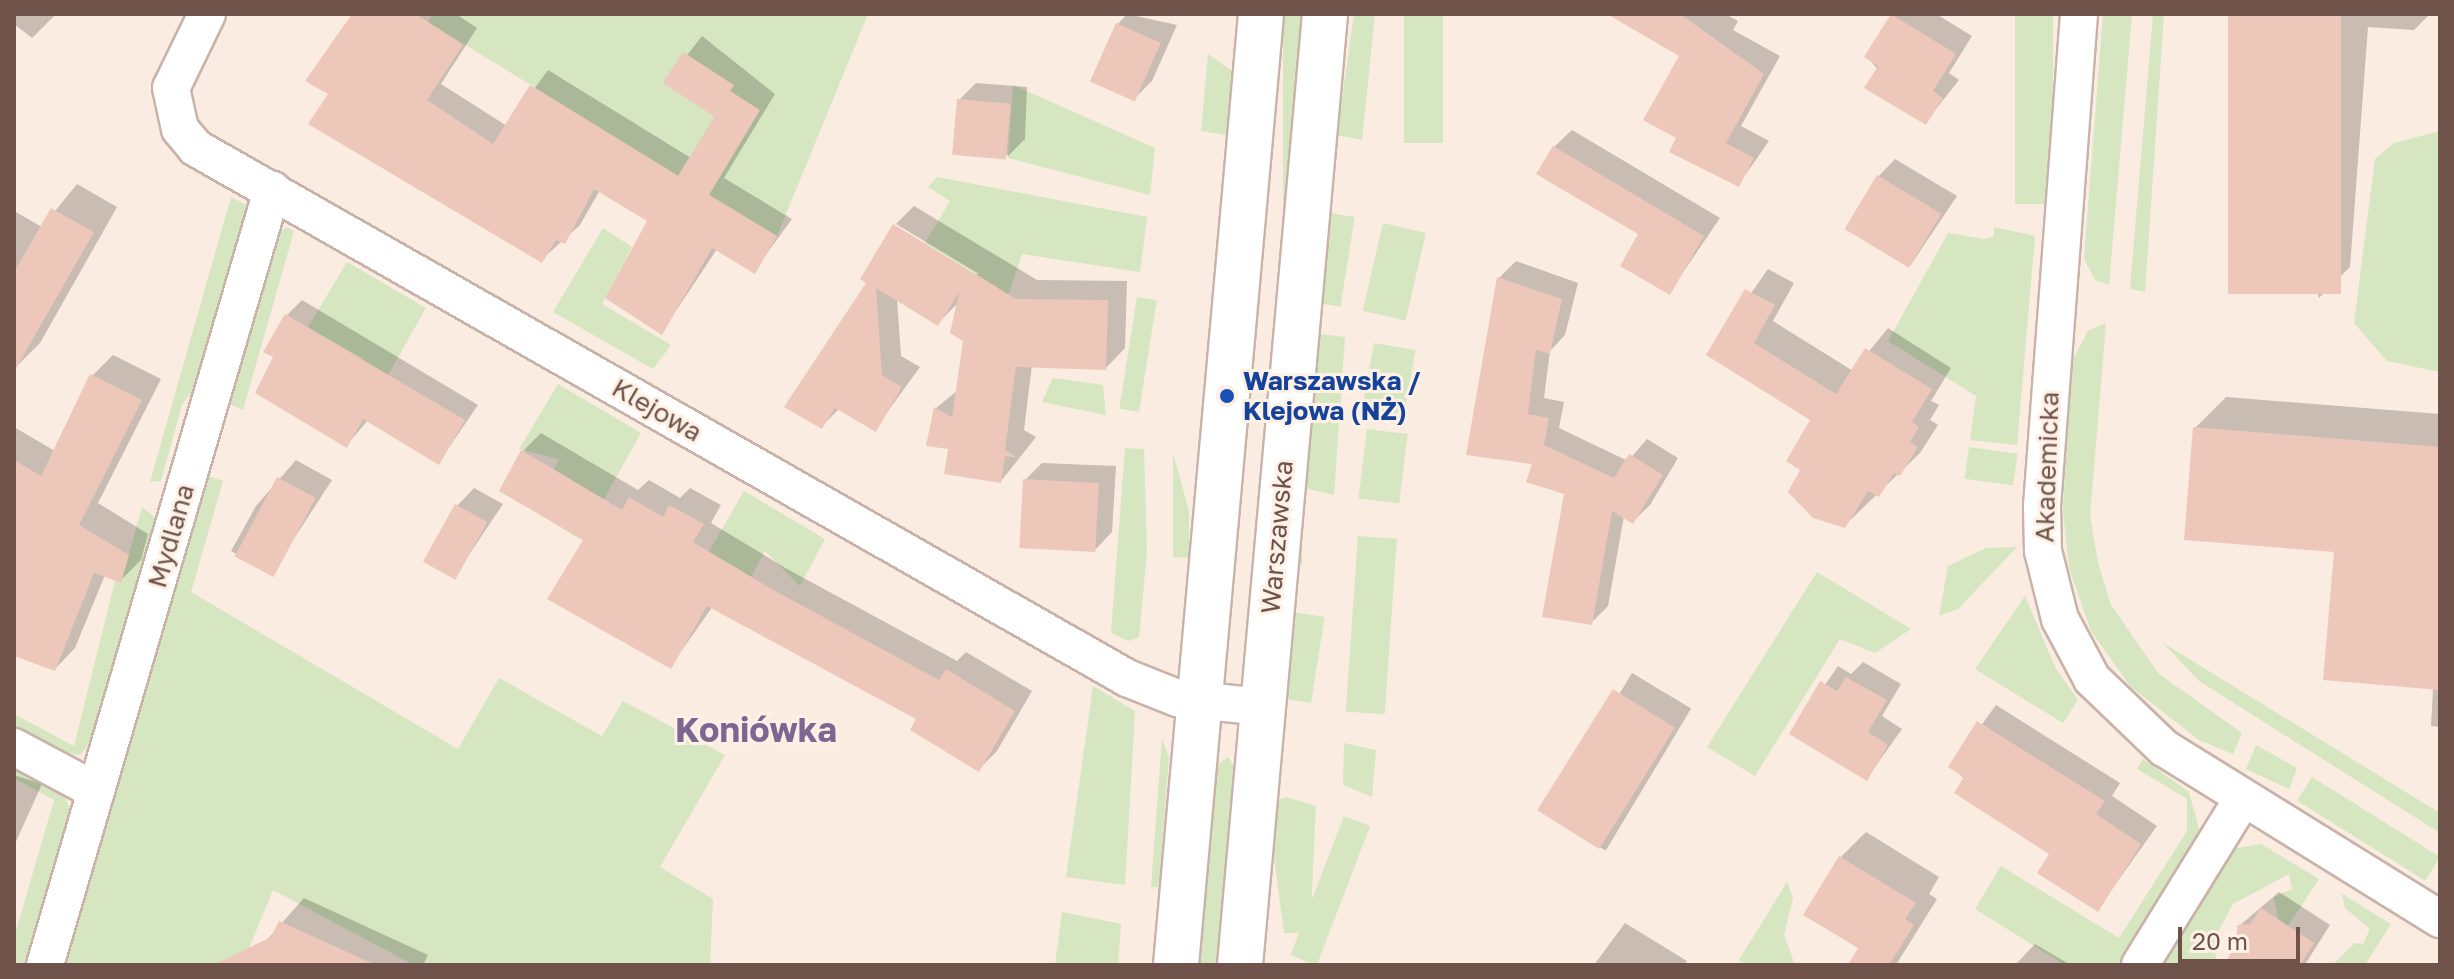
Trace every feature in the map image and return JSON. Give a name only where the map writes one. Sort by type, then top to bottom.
[{"type":"main road","points":[[1176,965],[1261,14]]},
{"type":"main road","name":"Warszawska","points":[[1240,965],[1325,14]]},
{"type":"street","name":"Klejowa","points":[[207,14],[171,88],[180,129],[196,148],[1127,678],[1199,701],[1262,707]]},
{"type":"street","name":"Akademicka","points":[[2079,14],[2042,507],[2050,584],[2074,649],[2112,703],[2164,748],[2440,919]]},
{"type":"street","name":"Mydlana","points":[[45,965],[272,190]]},
{"type":"street","points":[[14,747],[96,791]]},
{"type":"street","points":[[2140,965],[2243,798]]},
{"type":"green space","points":[[433,14],[868,14],[777,236],[428,22]]},
{"type":"green space","points":[[1283,14],[1302,14],[1302,565],[1283,565]]},
{"type":"green space","points":[[1354,14],[1375,14],[1362,140],[1337,135]]},
{"type":"green space","points":[[1404,14],[1443,14],[1443,143],[1404,143]]},
{"type":"green space","points":[[2015,14],[2053,14],[2053,204],[2015,204]]},
{"type":"green space","points":[[2103,14],[2132,14],[2109,285],[2095,280],[2084,259]]},
{"type":"green space","points":[[2153,14],[2164,14],[2145,292],[2130,289]]},
{"type":"green space","points":[[1208,54],[1233,72],[1226,135],[1201,131]]},
{"type":"green space","points":[[1013,85],[1155,148],[1150,195],[1008,158]]},
{"type":"green space","points":[[2440,131],[2440,372],[2387,361],[2354,323],[2375,159],[2394,143]]},
{"type":"green space","points":[[937,177],[1147,217],[1140,272],[1022,254],[986,362],[962,347],[997,287],[925,243],[950,201],[928,187]]},
{"type":"green space","points":[[231,197],[250,207],[199,381],[182,405],[161,481],[150,482]]},
{"type":"green space","points":[[1330,213],[1355,217],[1340,307],[1316,303]]},
{"type":"green space","points":[[1383,223],[1426,233],[1406,321],[1363,311]]},
{"type":"green space","points":[[287,227],[294,231],[243,410],[223,401],[276,236]]},
{"type":"green space","points":[[1994,227],[2035,236],[2017,445],[1970,440],[1976,396],[1888,341],[1948,233],[1985,239],[1994,236]]},
{"type":"green space","points":[[603,228],[632,247],[602,304],[671,345],[653,369],[553,312]]},
{"type":"green space","points":[[347,262],[426,308],[363,419],[336,403],[362,358],[308,327]]},
{"type":"green space","points":[[1137,297],[1157,300],[1139,412],[1119,409]]},
{"type":"green space","points":[[2106,323],[2090,515],[2098,563],[2111,605],[2159,674],[2242,733],[2233,754],[2199,740],[2131,687],[2091,631],[2069,568],[2063,511],[2071,363],[2088,331]]},
{"type":"green space","points":[[1319,334],[1345,337],[1334,495],[1304,488]]},
{"type":"green space","points":[[1374,343],[1415,350],[1402,425],[1361,418]]},
{"type":"green space","points":[[1053,378],[1103,385],[1106,415],[1042,402]]},
{"type":"green space","points":[[558,384],[641,433],[581,540],[549,520],[572,480],[554,469],[559,459],[519,449]]},
{"type":"green space","points":[[1367,429],[1408,434],[1399,503],[1358,498]]},
{"type":"green space","points":[[1969,447],[2018,454],[2013,486],[1965,479]]},
{"type":"green space","points":[[1125,448],[1144,449],[1147,552],[1139,637],[1129,641],[1111,633]]},
{"type":"green space","points":[[1173,453],[1189,511],[1189,558],[1173,557]]},
{"type":"green space","points":[[205,475],[223,481],[191,592],[458,749],[499,678],[602,736],[623,701],[725,755],[660,867],[713,899],[710,965],[414,965],[273,890],[242,965],[63,965]]},
{"type":"green space","points":[[744,491],[825,539],[800,586],[765,551],[751,577],[733,566],[686,591]]},
{"type":"green space","points":[[142,507],[159,521],[96,735],[80,755],[60,752],[14,727],[14,714],[74,746],[115,581],[121,583]]},
{"type":"green space","points":[[1358,536],[1397,539],[1385,714],[1346,712]]},
{"type":"green space","points":[[2017,547],[1958,609],[1939,616],[1948,566],[1986,548]]},
{"type":"green space","points":[[1817,572],[1911,629],[1875,653],[1840,639],[1755,776],[1707,747]]},
{"type":"green space","points":[[2025,596],[2056,669],[2078,700],[2063,723],[1975,669]]},
{"type":"green space","points":[[1293,612],[1325,617],[1311,703],[1279,698]]},
{"type":"green space","points":[[2163,643],[2440,813],[2440,833],[2199,681]]},
{"type":"green space","points":[[1093,686],[1135,711],[1125,885],[1066,877]]},
{"type":"green space","points":[[1162,739],[1169,757],[1159,887],[1151,887]]},
{"type":"green space","points":[[1344,743],[1376,750],[1372,797],[1343,785]]},
{"type":"green space","points":[[2256,745],[2297,768],[2289,789],[2246,769]]},
{"type":"green space","points":[[1228,757],[1235,767],[1216,965],[1199,965],[1216,766]]},
{"type":"green space","points":[[2143,759],[2189,792],[2200,832],[2120,965],[2065,965],[1975,909],[2001,866],[2119,938],[2187,831],[2187,799],[2137,769]]},
{"type":"green space","points":[[14,761],[64,793],[72,817],[32,965],[14,965],[14,938],[54,800],[14,778]]},
{"type":"green space","points":[[2312,777],[2440,857],[2425,881],[2297,801]]},
{"type":"green space","points":[[1286,797],[1316,806],[1310,933],[1284,933],[1272,843],[1275,801]]},
{"type":"green space","points":[[1344,816],[1370,826],[1317,965],[1291,955]]},
{"type":"green space","points":[[2261,844],[2319,879],[2288,926],[2278,919],[2274,897],[2292,889],[2289,874],[2233,904],[2215,938],[2216,965],[2161,965],[2232,849]]},
{"type":"green space","points":[[1787,882],[1793,898],[1784,935],[1795,965],[1747,965],[1739,960]]},
{"type":"green space","points":[[2342,894],[2391,924],[2365,965],[2332,965],[2355,943],[2363,944],[2370,929],[2345,908]]},
{"type":"green space","points":[[1062,912],[1121,924],[1118,965],[1055,965]]},
{"type":"building","points":[[352,14],[416,14],[463,45],[427,100],[493,144],[530,85],[678,176],[730,91],[760,110],[709,195],[777,236],[755,274],[712,248],[662,335],[605,298],[647,221],[594,189],[565,244],[556,240],[542,263],[308,124],[328,94],[305,81]]},
{"type":"building","points":[[1607,14],[1680,14],[1764,74],[1726,143],[1754,158],[1739,187],[1669,152],[1676,138],[1643,120],[1679,56]]},
{"type":"building","points":[[1891,14],[1956,54],[1933,91],[1943,98],[1926,125],[1864,88],[1878,66],[1864,57]]},
{"type":"building","points":[[2228,14],[2341,14],[2341,294],[2228,294]]},
{"type":"building","points":[[1116,23],[1161,43],[1135,101],[1090,81]]},
{"type":"building","points":[[683,52],[734,85],[714,116],[663,83]]},
{"type":"building","points":[[957,99],[1011,104],[1006,159],[952,155]]},
{"type":"building","points":[[1553,146],[1704,236],[1670,295],[1620,266],[1638,234],[1536,174]]},
{"type":"building","points":[[1877,175],[1941,214],[1909,268],[1845,229]]},
{"type":"building","points":[[51,208],[94,232],[14,372],[14,272]]},
{"type":"building","points":[[893,224],[1016,299],[1108,300],[1106,370],[1016,367],[1005,450],[1018,458],[1005,456],[1001,483],[944,474],[948,449],[926,446],[934,407],[952,417],[963,341],[950,333],[959,292],[938,326],[876,288],[882,375],[902,387],[876,432],[835,408],[822,429],[784,407],[866,283],[860,279]]},
{"type":"building","points":[[1497,277],[1562,299],[1550,354],[1536,350],[1528,414],[1549,418],[1544,445],[1614,478],[1629,454],[1663,475],[1633,524],[1612,511],[1592,625],[1542,617],[1564,494],[1526,482],[1532,464],[1466,455]]},
{"type":"building","points":[[1745,289],[1775,305],[1754,343],[1836,394],[1865,348],[1932,389],[1912,422],[1919,427],[1910,442],[1918,447],[1900,476],[1894,473],[1879,497],[1868,491],[1845,528],[1813,518],[1788,492],[1800,470],[1786,461],[1810,420],[1706,355]]},
{"type":"building","points":[[285,314],[465,420],[439,465],[363,419],[347,448],[255,393],[273,357],[263,352]]},
{"type":"building","points":[[90,374],[142,400],[79,525],[129,555],[121,583],[94,573],[55,671],[14,656],[14,460],[41,476]]},
{"type":"building","points":[[2193,427],[2440,447],[2440,690],[2323,680],[2334,552],[2184,540]]},
{"type":"building","points":[[521,450],[622,510],[629,497],[663,517],[669,505],[704,524],[693,542],[768,587],[939,680],[946,669],[1015,711],[979,772],[910,730],[916,719],[707,606],[671,669],[547,599],[583,540],[499,491]]},
{"type":"building","points":[[277,477],[316,498],[274,577],[235,556]]},
{"type":"building","points":[[1023,479],[1099,483],[1095,552],[1019,548]]},
{"type":"building","points":[[455,504],[487,522],[455,580],[423,562]]},
{"type":"building","points":[[1846,677],[1887,700],[1868,732],[1888,745],[1867,781],[1789,734],[1820,681],[1837,691]]},
{"type":"building","points":[[1613,689],[1675,728],[1599,849],[1537,810]]},
{"type":"building","points":[[1977,721],[2105,801],[2096,814],[2141,844],[2098,912],[2037,873],[2049,854],[1954,793],[1964,777],[1948,767]]},
{"type":"building","points":[[1839,856],[1916,903],[1905,919],[1914,925],[1889,965],[1848,965],[1858,948],[1803,915]]},
{"type":"building","points":[[2261,908],[2314,943],[2300,965],[2224,965],[2238,940],[2237,925],[2250,924]]},
{"type":"building","points":[[279,921],[376,965],[214,965],[271,937]]},
{"type":"place","name":"Warszawska / Klejowa (NŻ)","points":[[1227,396]]},
{"type":"district","name":"Koniówka","points":[[756,730]]}]
